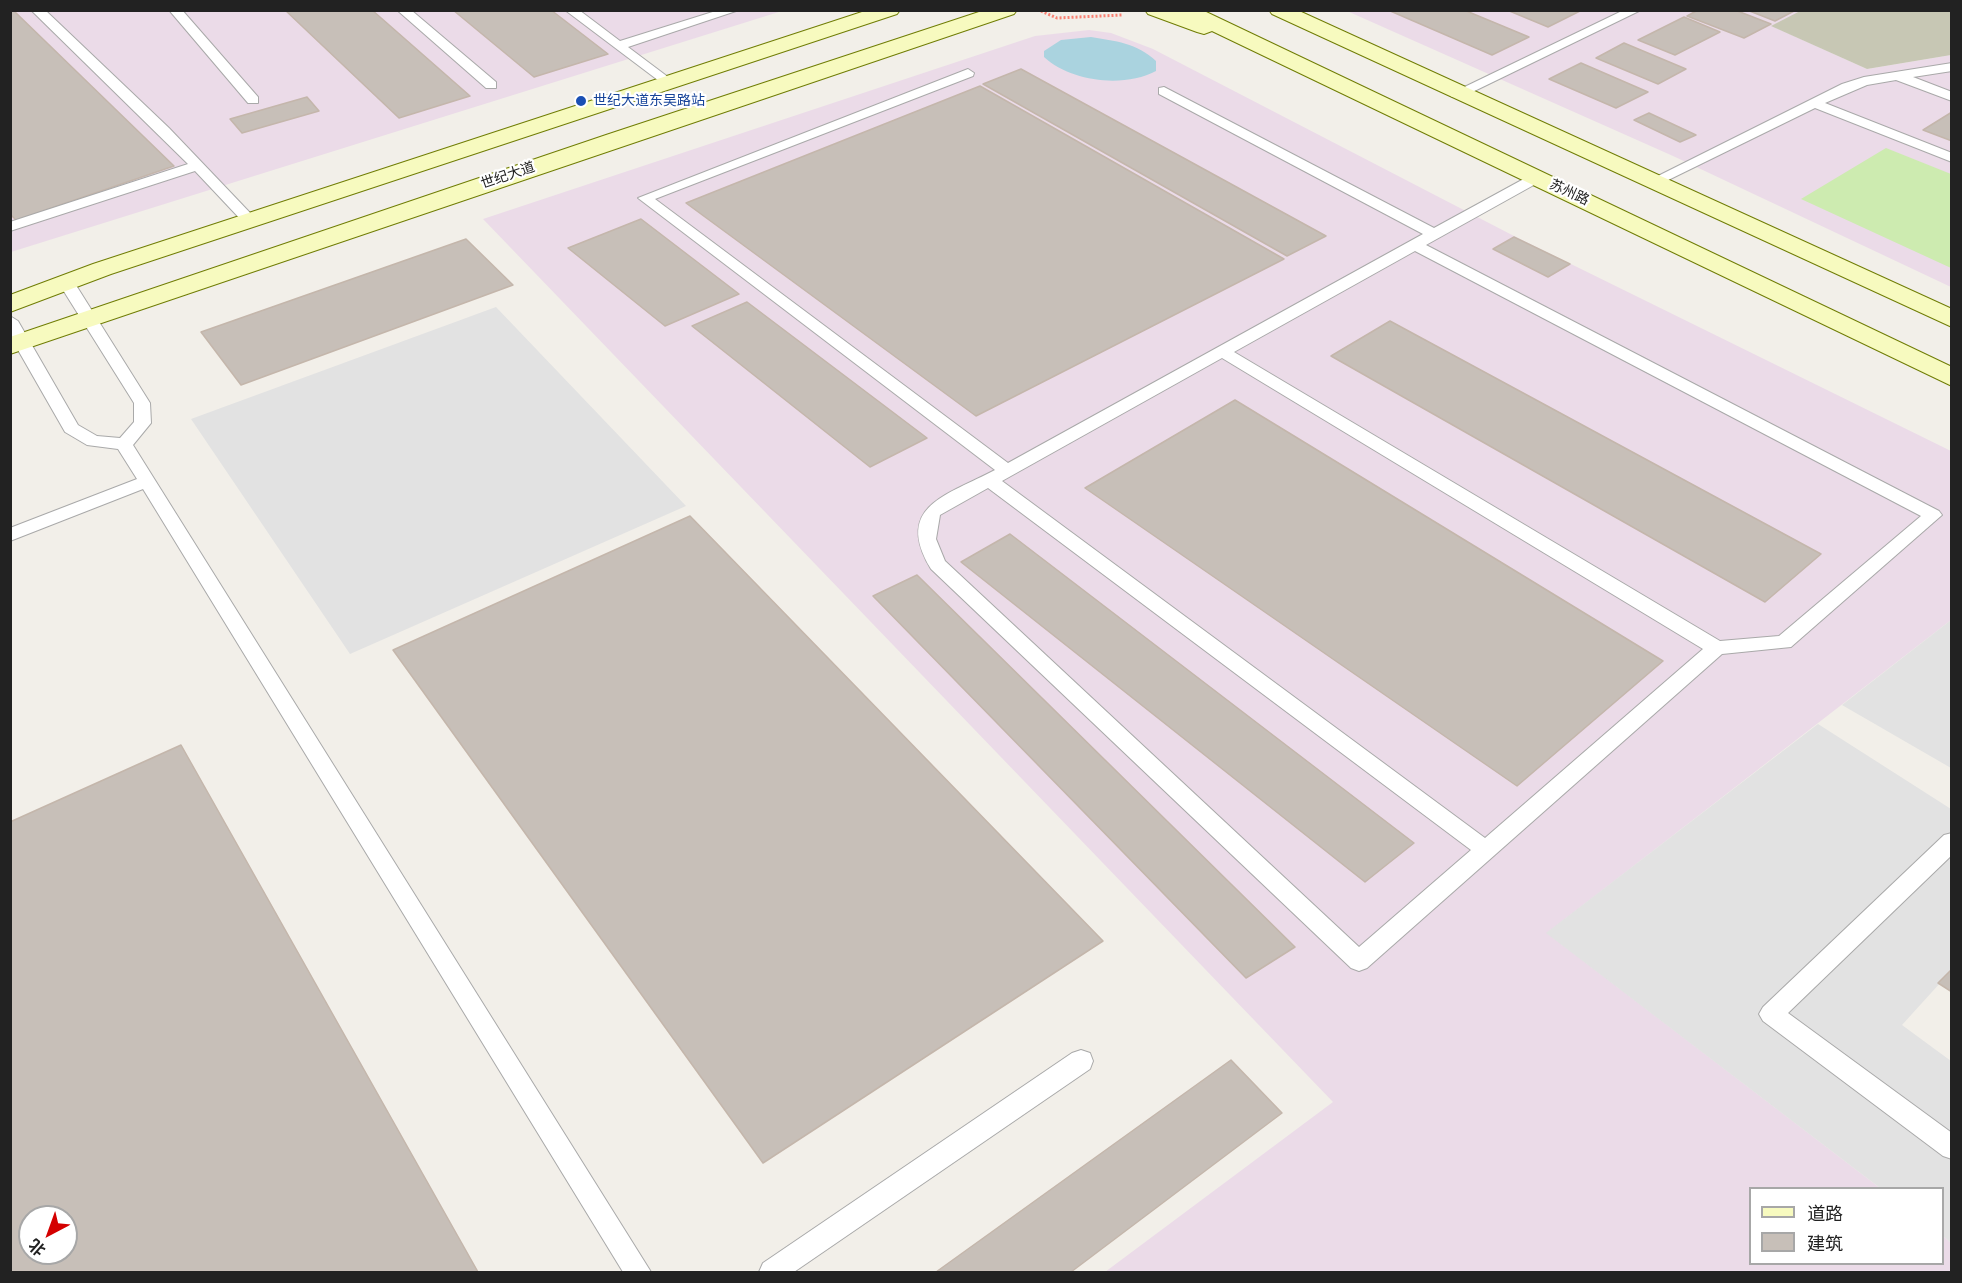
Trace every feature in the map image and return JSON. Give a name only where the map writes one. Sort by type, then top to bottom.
[{"type":"street","points":[[820,33],[868,10]]},
{"type":"street","points":[[10,304],[66,282],[249,220],[890,10]]},
{"type":"street","points":[[1155,10],[1343,86]]},
{"type":"street","name":"苏州路","points":[[1184,10],[1952,378]]},
{"type":"street","points":[[1279,10],[1457,94],[1952,319]]},
{"type":"street","points":[[1295,10],[1334,34]]},
{"type":"street","name":"世纪大道","points":[[17,344],[614,140],[1015,12]]},
{"type":"lane","points":[[37,10],[249,220]]},
{"type":"lane","points":[[175,10],[253,100]]},
{"type":"lane","points":[[403,10],[491,86]]},
{"type":"lane","points":[[571,10],[667,83]]},
{"type":"lane","points":[[618,46],[733,10]]},
{"type":"lane","points":[[1457,94],[1624,12]]},
{"type":"lane","points":[[1651,183],[1814,102],[1864,81],[1952,67]]},
{"type":"lane","points":[[968,73],[645,198],[1006,470]]},
{"type":"lane","points":[[1897,76],[1952,97]]},
{"type":"lane","points":[[1164,91],[1434,234]]},
{"type":"lane","points":[[1814,102],[1952,158]]},
{"type":"lane","points":[[10,227],[197,166]]},
{"type":"lane","points":[[1414,245],[1933,515],[1784,642],[1717,648],[1359,962],[938,565],[927,548],[925,526],[932,512],[1006,470],[1414,245],[1536,178]]},
{"type":"lane","points":[[66,282],[142,403],[142,423],[124,444]]},
{"type":"lane","points":[[10,321],[17,344],[71,428],[93,441],[124,444]]},
{"type":"lane","points":[[1222,351],[1717,648]]},
{"type":"lane","points":[[124,444],[638,1272]]},
{"type":"lane","points":[[989,480],[1486,850]]},
{"type":"lane","points":[[10,535],[147,481]]},
{"type":"lane","points":[[1952,841],[1772,1014],[1952,1148]]},
{"type":"lane","points":[[772,1272],[1082,1061]]},
{"type":"shaded area","points":[[1802,10],[1951,11],[1951,55],[1867,69],[1771,26]]},
{"type":"shaded area","points":[[11,11],[782,11],[11,252]]},
{"type":"shaded area","points":[[1347,11],[1802,11],[1772,26],[1867,69],[1951,55],[1951,287],[1673,156]]},
{"type":"shaded area","points":[[1089,30],[1111,33],[1153,49],[1514,236],[1951,451],[1951,620],[1547,933],[1879,1187],[1749,1187],[1749,1265],[1944,1265],[1944,1237],[1951,1243],[1951,1272],[1105,1272],[1333,1102],[483,219],[1035,36]]},
{"type":"shaded area","points":[[496,307],[686,506],[350,654],[191,419]]},
{"type":"shaded area","points":[[1951,620],[1951,768],[1842,705]]},
{"type":"shaded area","points":[[1818,724],[1951,809],[1951,971],[1902,1025],[1951,1061],[1951,1243],[1944,1237],[1944,1187],[1879,1187],[1546,933]]},
{"type":"green space","points":[[1886,148],[1951,174],[1951,268],[1801,199]]},
{"type":"water","points":[[1091,37],[1141,50],[1156,61],[1156,71],[1129,80],[1098,80],[1068,72],[1044,57],[1044,51],[1061,40]]},
{"type":"building","points":[[10,10],[13,10],[174,166],[16,220],[10,214]]},
{"type":"building","points":[[285,10],[372,10],[470,96],[399,118]]},
{"type":"building","points":[[453,10],[551,10],[608,54],[534,77]]},
{"type":"building","points":[[1388,10],[1464,10],[1529,37],[1492,55]]},
{"type":"building","points":[[1507,10],[1582,10],[1548,27]]},
{"type":"building","points":[[1698,10],[1735,10],[1771,24],[1744,38],[1687,16]]},
{"type":"building","points":[[1747,10],[1796,10],[1775,21]]},
{"type":"building","points":[[1684,17],[1720,32],[1675,55],[1638,40]]},
{"type":"building","points":[[1624,43],[1686,69],[1658,84],[1596,58]]},
{"type":"building","points":[[1581,63],[1648,92],[1616,108],[1549,79]]},
{"type":"building","points":[[1021,69],[1326,236],[1287,256],[983,84]]},
{"type":"building","points":[[980,86],[1284,259],[976,416],[686,203]]},
{"type":"building","points":[[307,97],[319,111],[242,133],[230,119]]},
{"type":"building","points":[[1952,112],[1952,141],[1923,130]]},
{"type":"building","points":[[1649,113],[1696,135],[1680,142],[1634,120]]},
{"type":"building","points":[[641,219],[739,294],[665,326],[568,248]]},
{"type":"building","points":[[1514,237],[1570,264],[1548,277],[1493,249]]},
{"type":"building","points":[[466,239],[513,285],[241,385],[201,332]]},
{"type":"building","points":[[747,302],[927,438],[870,467],[692,326]]},
{"type":"building","points":[[1390,321],[1821,554],[1765,602],[1331,356]]},
{"type":"building","points":[[1235,400],[1663,661],[1517,786],[1085,488]]},
{"type":"building","points":[[690,516],[1103,941],[763,1163],[393,650]]},
{"type":"building","points":[[1010,534],[1414,843],[1365,882],[961,562]]},
{"type":"building","points":[[917,575],[1295,947],[1246,978],[873,596]]},
{"type":"building","points":[[181,745],[478,1272],[10,1272],[10,822]]},
{"type":"building","points":[[1952,969],[1952,992],[1938,983]]},
{"type":"building","points":[[1231,1060],[1282,1113],[1071,1272],[936,1272]]},
{"type":"place","name":"世纪大道东吴路站","points":[[581,101]]}]
